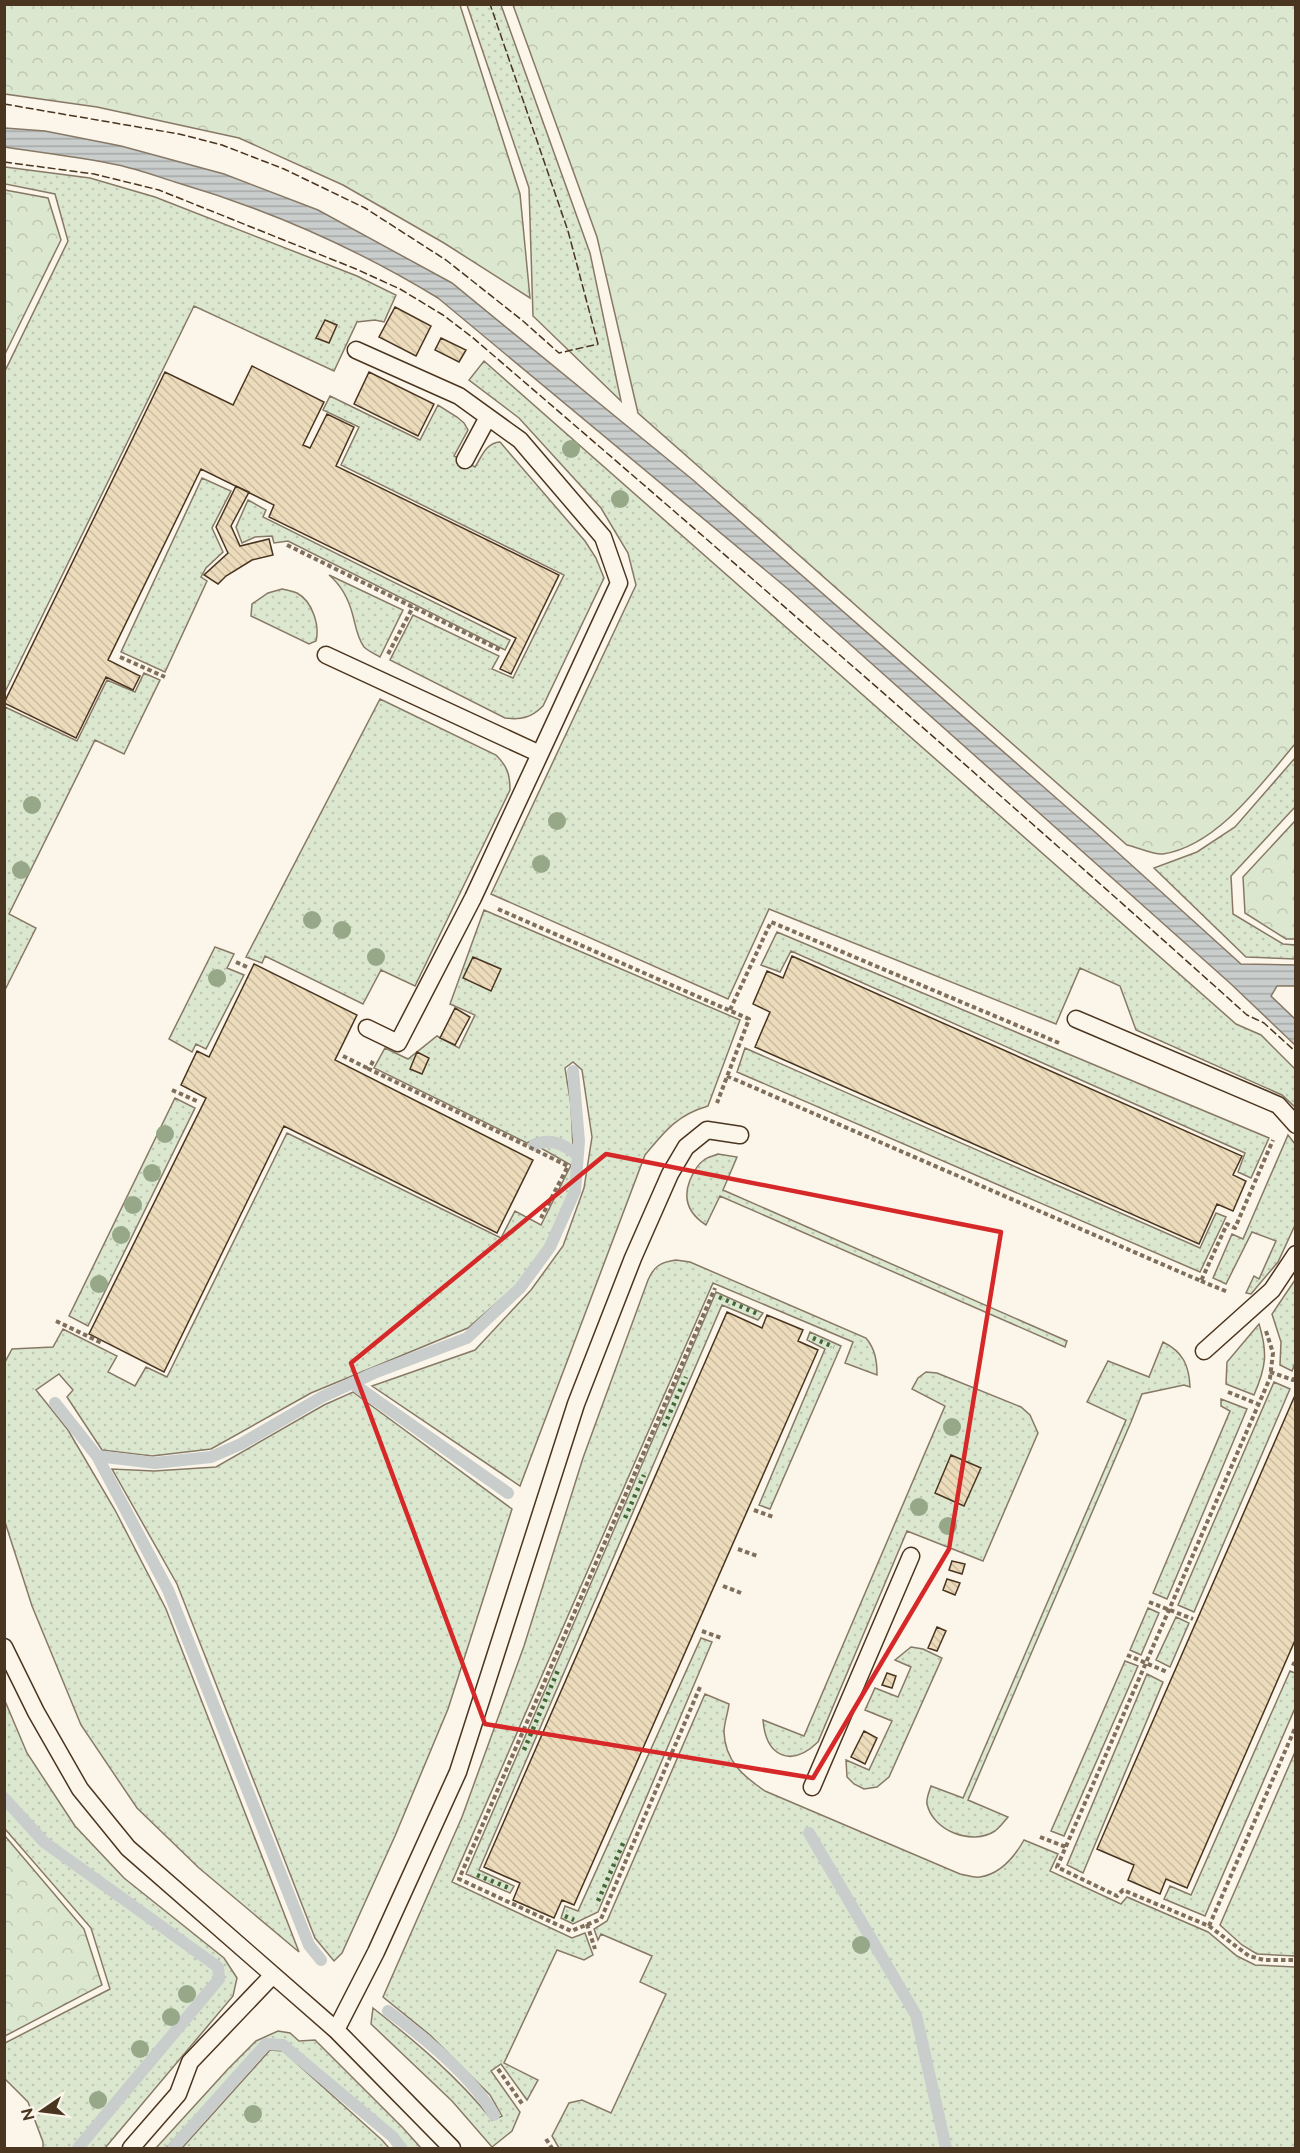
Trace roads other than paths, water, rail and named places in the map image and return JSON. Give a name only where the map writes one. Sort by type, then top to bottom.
[{"type":"lane","points":[[356,350],[459,396],[520,440],[603,537],[619,583],[473,898],[398,1042],[367,1028]]},
{"type":"lane","points":[[465,459],[488,417]]},
{"type":"lane","points":[[326,655],[540,754]]},
{"type":"lane","points":[[1076,1019],[1278,1105],[1296,1125]]},
{"type":"lane","points":[[336,2030],[376,1952],[458,1772],[576,1404],[633,1258],[670,1174],[686,1147],[707,1130],[740,1135]]},
{"type":"lane","points":[[1204,1351],[1272,1290],[1296,1254]]},
{"type":"lane","points":[[812,1787],[911,1556]]},
{"type":"lane","points":[[4,1647],[36,1712],[80,1789],[128,1848],[336,2030],[452,2148]]},
{"type":"lane","points":[[131,2148],[178,2094],[190,2062],[273,1975]]},
{"type":"waterway","points":[[97,1456],[155,1463],[211,1457],[241,1444],[322,1397],[374,1373],[467,1338],[520,1288],[550,1247],[575,1191],[579,1141],[573,1071]]},
{"type":"waterway","points":[[534,1145],[552,1142],[578,1155]]},
{"type":"waterway","points":[[352,1383],[508,1493]]},
{"type":"waterway","points":[[55,1403],[97,1456],[168,1590],[309,1945],[321,1960]]},
{"type":"waterway","points":[[4,1798],[44,1842],[218,1967],[219,1979],[78,2148]]},
{"type":"waterway","points":[[809,1833],[916,2015],[946,2148]]},
{"type":"waterway","points":[[388,2011],[432,2045],[460,2072],[494,2115]]},
{"type":"waterway","points":[[173,2148],[266,2044],[283,2045],[393,2137],[401,2148]]}]
